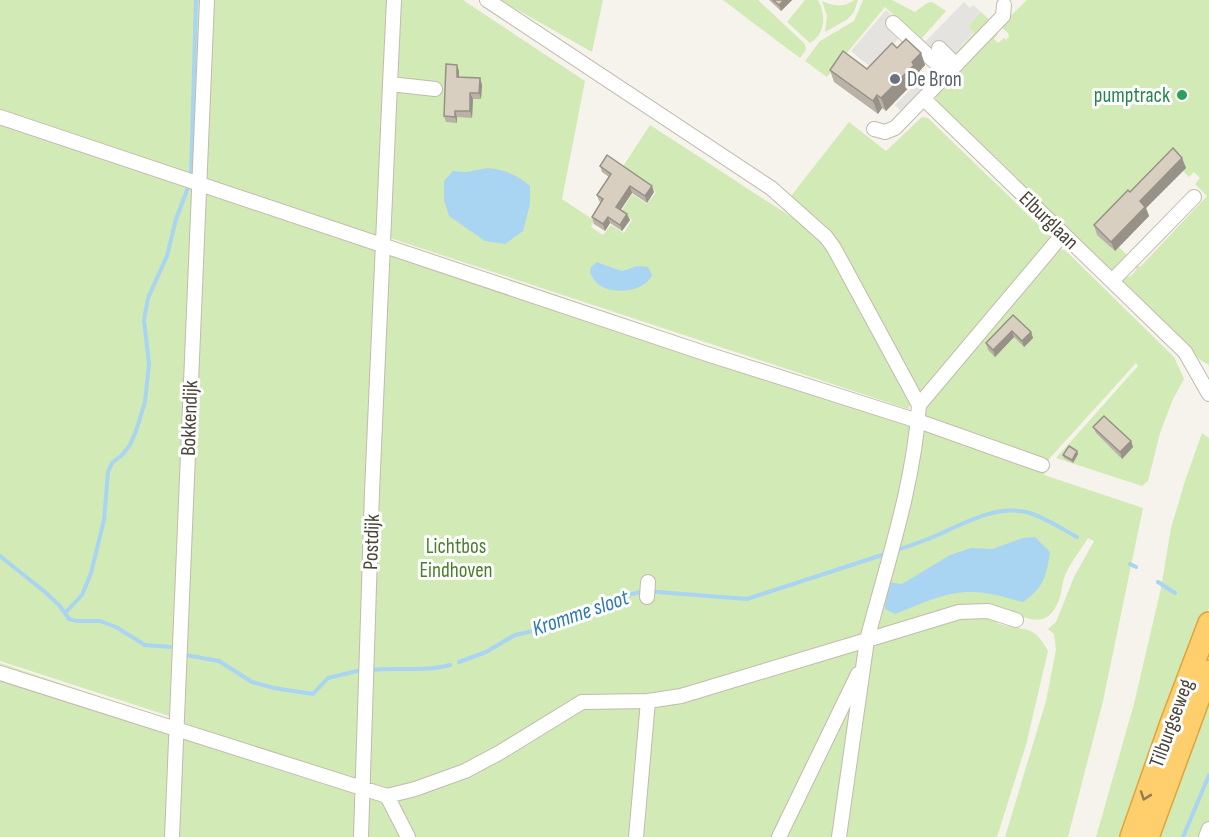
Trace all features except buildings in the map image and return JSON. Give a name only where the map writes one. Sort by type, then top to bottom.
[{"type":"highway","name":"Tilburgseweg","points":[[1141,832],[1171,723],[1209,623]]},
{"type":"highway","name":"Tilburgseweg","points":[[1141,832],[1209,671]]},
{"type":"street","name":"Bokkendijk","points":[[172,837],[207,0]]},
{"type":"street","name":"Postdijk","points":[[361,837],[372,492],[394,0]]},
{"type":"street","points":[[487,0],[771,188],[826,237],[919,405],[917,435],[898,525],[867,640],[839,837]]},
{"type":"street","points":[[874,129],[885,132],[895,128],[1003,16],[1005,2]]},
{"type":"street","points":[[893,23],[952,69]]},
{"type":"street","points":[[939,48],[952,69]]},
{"type":"street","points":[[390,84],[435,89]]},
{"type":"street","name":"Elburglaan","points":[[924,99],[1185,352],[1209,394]]},
{"type":"street","points":[[0,117],[861,405],[918,421],[1042,465]]},
{"type":"street","points":[[1112,281],[1194,197]]},
{"type":"street","points":[[919,405],[1064,234]]},
{"type":"street","points":[[0,673],[387,796],[416,789],[465,771],[582,702],[648,701],[681,696],[959,612],[988,611],[1016,620]]},
{"type":"street","points":[[779,837],[864,662]]},
{"type":"street","points":[[636,837],[648,701]]},
{"type":"street","points":[[387,796],[408,837]]},
{"type":"street","points":[[1206,837],[1209,829]]},
{"type":"green space","name":"Lichtbos Eindhoven","points":[[0,0],[390,0],[381,239],[910,415],[1054,243],[1065,250],[1174,357],[1184,379],[1173,399],[1160,433],[1148,481],[1142,486],[1056,458],[1138,366],[1136,363],[1049,459],[1044,475],[1143,508],[1103,701],[1068,837],[1005,837],[1046,701],[1056,650],[1054,634],[1048,629],[1056,622],[1074,577],[1094,541],[1088,538],[1066,573],[1059,600],[1048,616],[1035,620],[1002,607],[997,623],[1032,632],[1037,635],[1048,651],[1026,745],[997,837],[0,837],[0,663],[170,720],[172,684],[169,716],[0,661],[0,124],[189,188],[190,173],[0,109]]},
{"type":"green space","points":[[401,0],[463,0],[585,81],[562,199],[595,221],[591,227],[603,235],[611,225],[624,233],[632,220],[621,212],[632,194],[647,204],[656,192],[622,168],[650,125],[794,219],[823,244],[911,404],[908,409],[390,238]],"holes":[[[597,262],[622,271],[637,266],[598,285]]]},
{"type":"green space","points":[[500,0],[603,0],[592,52]]},
{"type":"green space","points":[[723,0],[758,0],[805,44],[806,50],[800,58]]},
{"type":"green space","points":[[805,0],[818,0],[823,18],[822,29],[810,43],[787,22]]},
{"type":"green space","points":[[858,0],[854,12],[848,19],[825,32],[827,16],[822,1],[838,5]]},
{"type":"green space","points":[[863,0],[892,0],[915,12],[932,2],[946,11],[922,38],[947,63],[885,7],[827,77],[805,61],[820,41],[854,21]]},
{"type":"green space","points":[[1027,0],[1209,0],[1209,365],[1200,360],[1123,285],[1123,278],[1131,276],[1137,269],[1134,266],[1136,264],[1140,267],[1207,196],[1195,184],[1200,178],[1194,172],[1189,177],[1183,171],[1186,167],[1177,158],[1098,234],[1114,251],[1119,247],[1129,257],[1116,272],[1109,271],[938,105],[935,95],[995,31],[998,34],[994,39],[998,43],[1009,37],[1000,26]]},
{"type":"green space","points":[[981,12],[992,22],[958,57],[947,48],[956,52],[974,33],[968,26]]},
{"type":"green space","points":[[922,117],[928,118],[1052,238],[918,394],[841,249],[787,201],[849,122],[886,151]]},
{"type":"green space","points":[[1202,433],[1209,438],[1209,608],[1155,750],[1126,837],[1096,837],[1134,704],[1161,588],[1171,528]]},
{"type":"green space","points":[[1209,688],[1209,837],[1157,837]]},
{"type":"shaded area","points":[[964,2],[970,8],[973,5],[981,12],[968,26],[974,32],[946,62],[925,42]]},
{"type":"shaded area","points":[[886,10],[907,28],[873,69],[851,51]]},
{"type":"shaded area","points":[[930,70],[937,76],[902,112],[895,105]]},
{"type":"water","points":[[488,168],[510,174],[530,186],[530,204],[523,231],[505,244],[485,241],[449,216],[444,200],[444,181],[453,171],[466,172]]},
{"type":"water","points":[[597,262],[622,271],[637,266],[648,267],[652,275],[648,281],[636,288],[613,290],[599,285],[591,275],[591,267]]},
{"type":"water","points":[[1035,537],[1050,552],[1049,561],[1040,586],[1023,602],[988,593],[967,592],[939,597],[895,614],[885,609],[888,582],[902,584],[950,555],[971,548],[992,549],[1023,538]]},
{"type":"waterway","points":[[191,176],[196,0]]},
{"type":"waterway","points":[[65,613],[82,595],[91,573],[104,520],[108,472],[112,463],[130,445],[145,402],[149,364],[144,320],[148,298],[167,256],[176,219],[189,185]]},
{"type":"waterway","name":"Kromme sloot","points":[[897,550],[978,517],[1002,511],[1032,514],[1077,537]]},
{"type":"waterway","name":"Kromme sloot","points":[[459,662],[486,652],[515,635],[589,611],[615,598],[645,591],[747,599],[882,555]]},
{"type":"waterway","name":"Kromme sloot","points":[[0,556],[45,592],[59,605],[69,619],[100,621],[116,627],[145,645],[170,647]]},
{"type":"waterway","name":"Kromme sloot","points":[[1130,564],[1136,567]]},
{"type":"waterway","points":[[1158,582],[1175,593]]},
{"type":"waterway","name":"Kromme sloot","points":[[185,655],[219,661],[252,682],[313,694],[328,678],[357,671]]},
{"type":"waterway","name":"Kromme sloot","points":[[371,670],[450,665]]},
{"type":"waterway","points":[[1183,837],[1209,775]]},
{"type":"place","name":"De Bron","points":[[895,79]]},
{"type":"place","name":"pumptrack","points":[[1182,95]]}]
